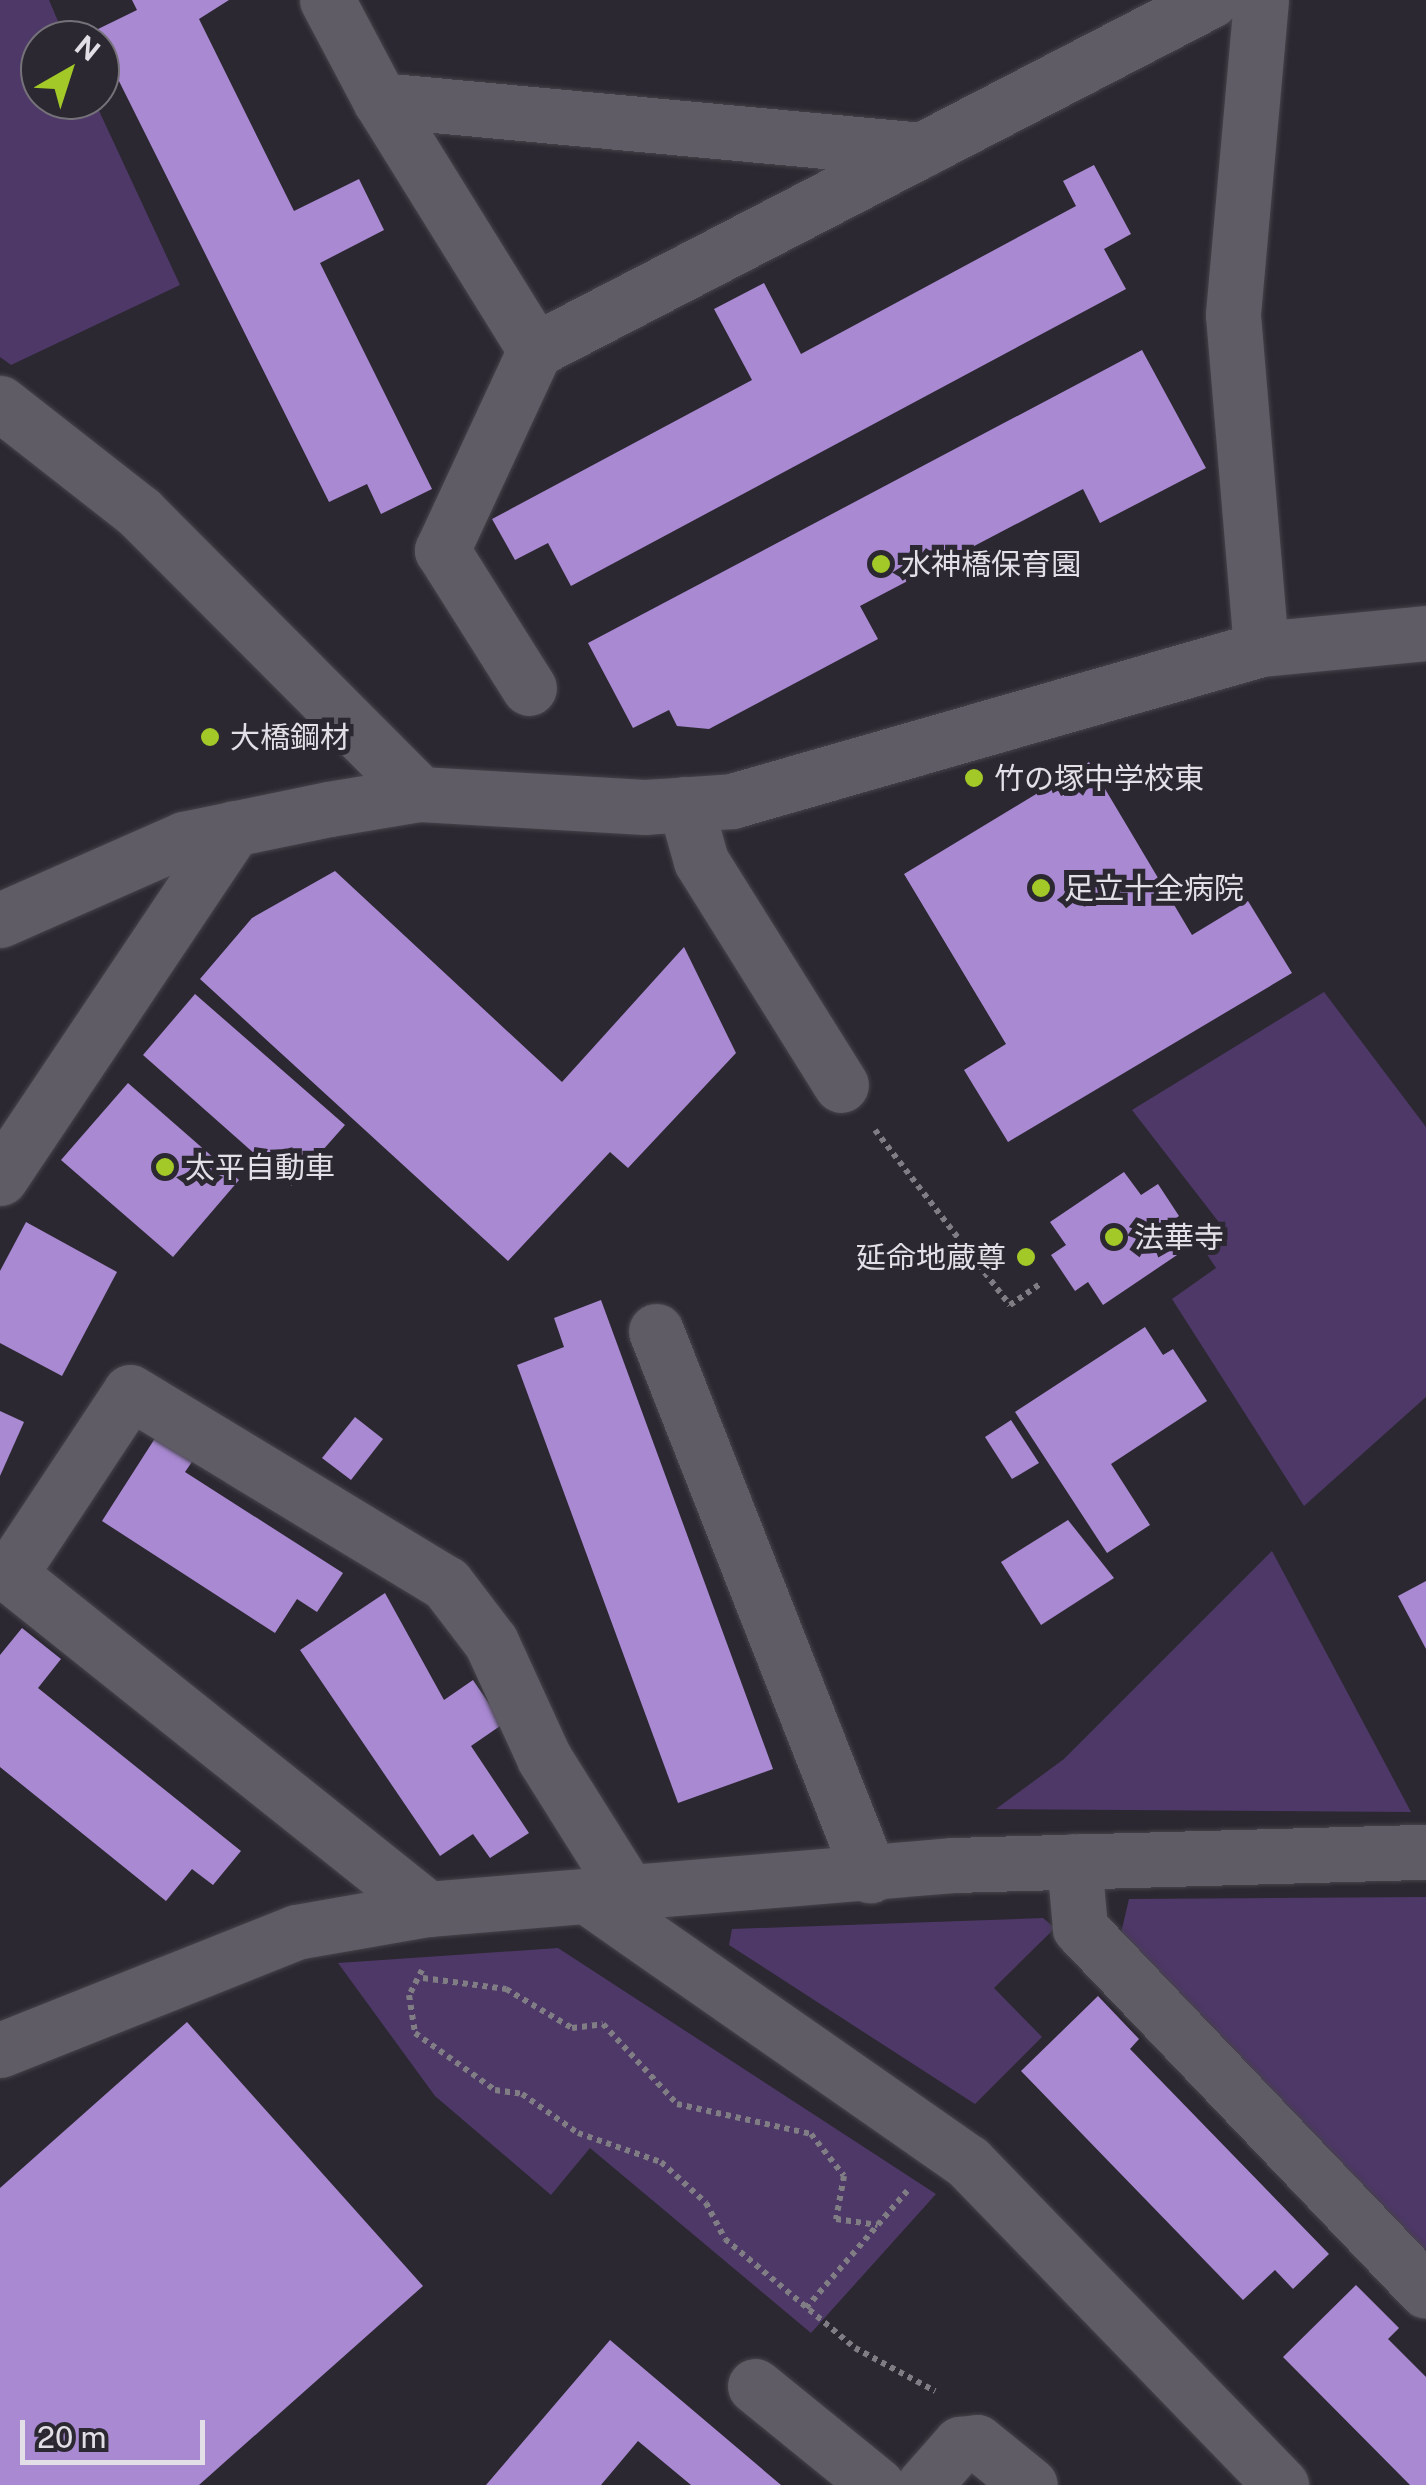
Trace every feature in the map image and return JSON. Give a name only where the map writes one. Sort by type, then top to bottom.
[{"type":"street","points":[[327,0],[380,100],[535,350]]},
{"type":"street","points":[[529,688],[442,550],[535,350],[1211,0]]},
{"type":"street","points":[[1260,0],[1233,315],[1262,649]]},
{"type":"street","points":[[380,100],[922,150]]},
{"type":"street","points":[[0,402],[139,512],[420,794]]},
{"type":"street","points":[[0,920],[95,873],[234,828],[420,794],[685,804],[732,801],[1262,649],[1426,634]]},
{"type":"street","points":[[685,804],[702,861],[841,1086]]},
{"type":"street","points":[[0,1178],[200,891],[234,828]]},
{"type":"street","points":[[656,1332],[870,1874]]},
{"type":"street","points":[[423,1929],[4,1571],[130,1392],[446,1583],[491,1642],[610,1897],[968,2162],[1281,2485]]},
{"type":"street","points":[[0,2050],[296,1932],[423,1929],[610,1897],[870,1874],[1074,1860],[1426,1852]]},
{"type":"street","points":[[1074,1860],[1080,1928],[1426,2291]]},
{"type":"street","points":[[755,2386],[877,2485]]},
{"type":"street","points":[[924,2485],[960,2444],[976,2442],[1030,2485]]},
{"type":"path","points":[[841,1086],[1010,1305],[1040,1284]]},
{"type":"path","points":[[423,1929],[423,1978],[409,1995],[415,2033],[495,2090],[522,2094],[578,2133],[661,2162],[706,2203],[725,2239],[855,2348],[934,2390],[976,2442]]},
{"type":"path","points":[[423,1978],[506,1989],[572,2028],[603,2024],[677,2104],[810,2134],[844,2176],[836,2219],[878,2225]]},
{"type":"path","points":[[806,2308],[915,2182]]},
{"type":"shaded area","points":[[0,0],[49,0],[58,20],[20,20],[20,120],[103,120],[180,285],[11,365],[0,357]]},
{"type":"shaded area","points":[[1324,992],[1426,1127],[1426,1397],[1304,1506],[1172,1299],[1216,1268],[1206,1253],[1228,1234],[1132,1110]]},
{"type":"shaded area","points":[[1272,1551],[1411,1812],[996,1809],[1064,1759]]},
{"type":"shaded area","points":[[1426,1897],[1426,2253],[1121,1933],[1129,1899]]},
{"type":"shaded area","points":[[1043,1918],[1055,1928],[994,1988],[1042,2037],[975,2104],[729,1945],[732,1929]]},
{"type":"shaded area","points":[[558,1948],[936,2194],[811,2333],[590,2148],[551,2195],[435,2096],[338,1963]]},
{"type":"building","points":[[132,0],[229,0],[199,19],[294,211],[359,179],[384,230],[320,263],[432,489],[381,514],[367,484],[329,502],[120,83],[120,20],[117,20],[137,10]]},
{"type":"building","points":[[1094,165],[1131,234],[1104,249],[1126,289],[571,586],[548,543],[515,560],[492,519],[752,380],[714,309],[764,283],[801,354],[1076,206],[1063,181]]},
{"type":"building","points":[[1142,350],[1206,468],[1100,523],[1083,489],[860,606],[878,639],[709,729],[677,726],[669,710],[633,728],[588,643]]},
{"type":"building","points":[[1089,762],[1192,935],[1248,901],[1292,973],[1008,1142],[964,1070],[1006,1044],[904,874]]},
{"type":"building","points":[[335,871],[562,1082],[684,947],[736,1053],[628,1168],[610,1152],[508,1261],[200,979],[252,918]]},
{"type":"building","points":[[195,994],[345,1125],[291,1186],[143,1055]]},
{"type":"building","points":[[128,1083],[239,1180],[173,1257],[61,1160]]},
{"type":"building","points":[[1124,1172],[1141,1195],[1158,1184],[1179,1216],[1165,1226],[1183,1251],[1103,1305],[1088,1282],[1075,1291],[1051,1255],[1066,1245],[1050,1222]]},
{"type":"building","points":[[26,1222],[117,1272],[62,1376],[0,1343],[0,1271]]},
{"type":"building","points":[[601,1300],[773,1769],[678,1803],[517,1365],[564,1347],[554,1318]]},
{"type":"building","points":[[1145,1327],[1163,1355],[1173,1349],[1207,1401],[1111,1464],[1150,1525],[1107,1553],[1015,1412]]},
{"type":"building","points":[[0,1411],[24,1422],[0,1476]]},
{"type":"building","points":[[355,1417],[383,1439],[351,1480],[322,1458]]},
{"type":"building","points":[[1011,1420],[1039,1463],[1012,1479],[985,1437]]},
{"type":"building","points":[[159,1432],[196,1456],[185,1472],[343,1573],[317,1612],[297,1599],[275,1633],[102,1521]]},
{"type":"building","points":[[1068,1520],[1114,1578],[1041,1625],[1001,1562]]},
{"type":"building","points":[[1426,1581],[1426,1649],[1398,1596]]},
{"type":"building","points":[[385,1593],[444,1700],[473,1680],[503,1724],[471,1746],[529,1833],[490,1858],[473,1834],[440,1856],[300,1650]]},
{"type":"building","points":[[22,1628],[61,1659],[38,1688],[241,1851],[213,1885],[192,1869],[166,1901],[0,1767],[0,1655]]},
{"type":"building","points":[[1098,1996],[1139,2039],[1130,2049],[1329,2254],[1293,2289],[1275,2270],[1243,2300],[1021,2071]]},
{"type":"building","points":[[187,2022],[423,2286],[199,2485],[0,2485],[0,2188]]},
{"type":"building","points":[[1356,2285],[1399,2328],[1388,2339],[1426,2377],[1426,2485],[1410,2485],[1283,2357]]},
{"type":"building","points":[[610,2340],[781,2485],[691,2485],[638,2441],[601,2485],[486,2485]]},
{"type":"place","name":"水神橋保育園","points":[[881,564]]},
{"type":"place","name":"大橋鋼材","points":[[210,737]]},
{"type":"place","name":"竹の塚中学校東","points":[[974,778]]},
{"type":"place","name":"足立十全病院","points":[[1041,888]]},
{"type":"place","name":"太平自動車","points":[[165,1167]]},
{"type":"place","name":"法華寺","points":[[1114,1237]]},
{"type":"place","name":"延命地蔵尊","points":[[1026,1257]]}]
